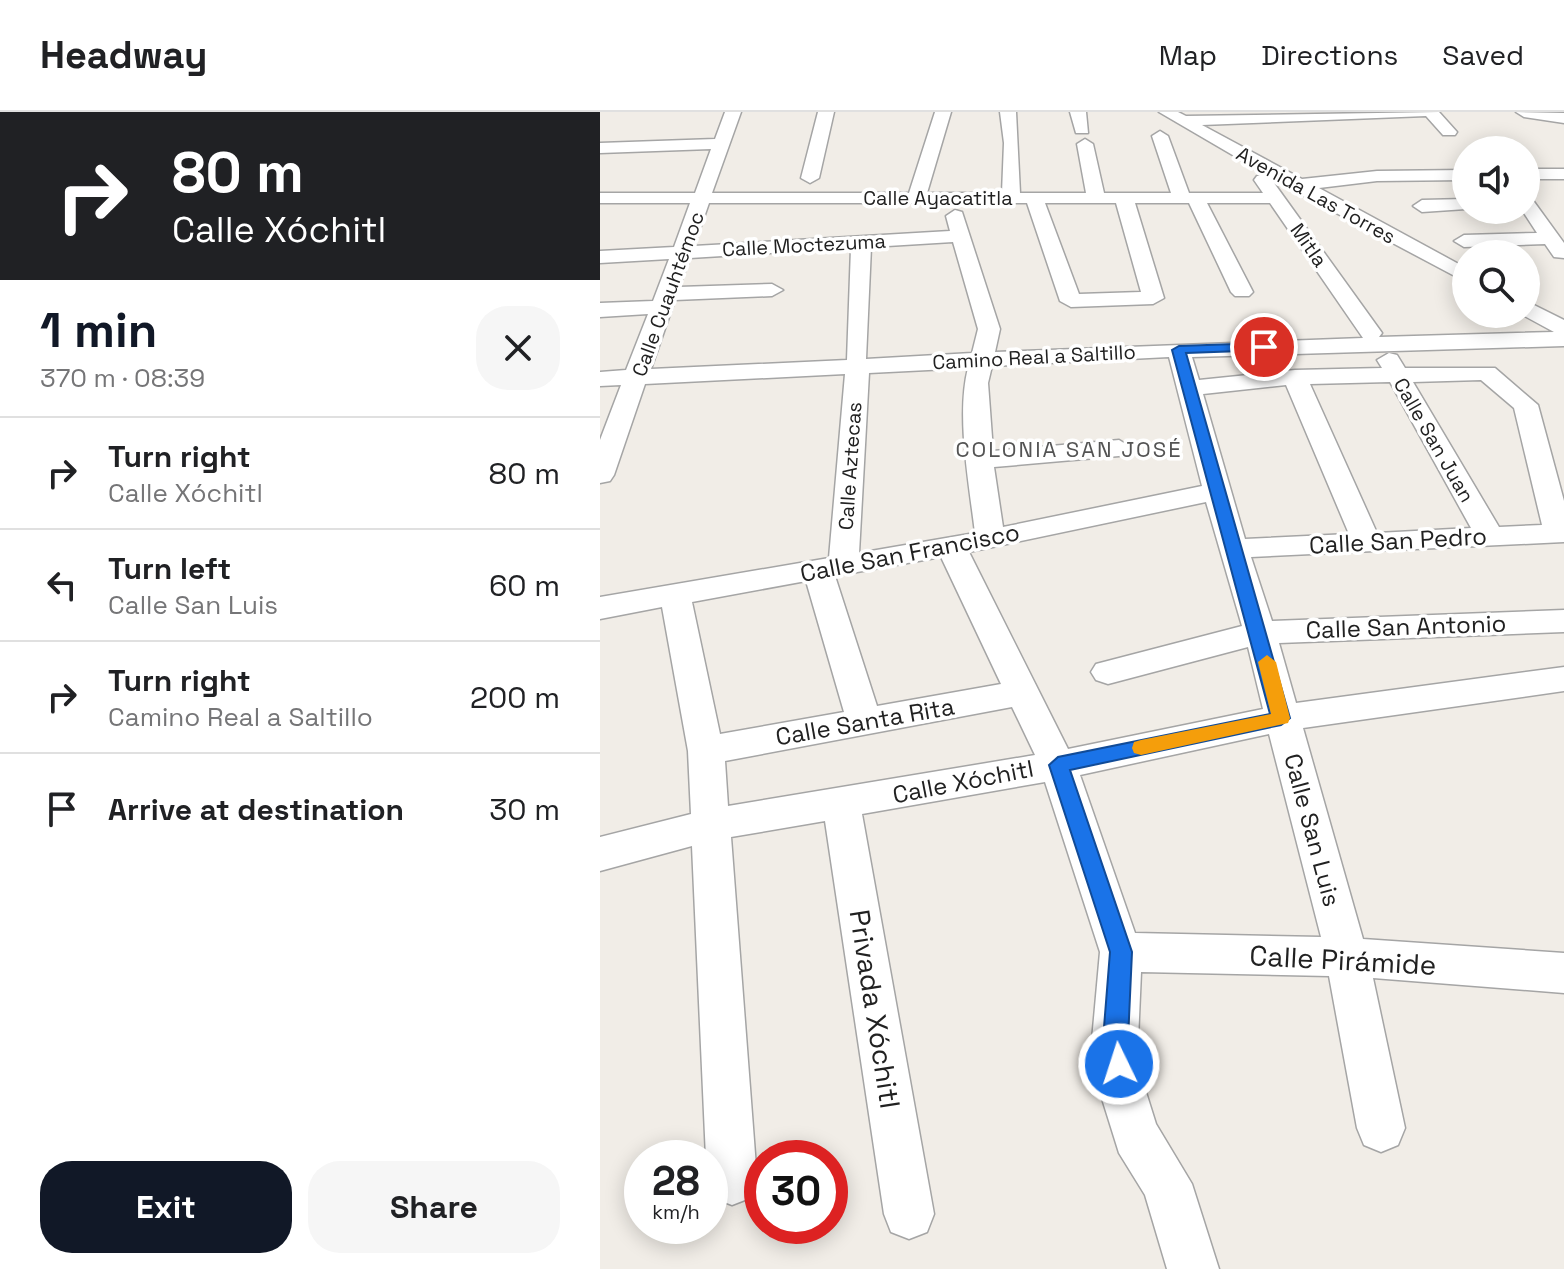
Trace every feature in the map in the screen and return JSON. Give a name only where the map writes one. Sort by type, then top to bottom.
[{"type":"street","name":"Calle Cuauhtémoc","points":[[600,475],[733,112]]},
{"type":"street","points":[[810,178],[826,112]]},
{"type":"street","points":[[916,198],[943,112]]},
{"type":"street","points":[[1008,112],[1011,198]]},
{"type":"street","points":[[1078,112],[1096,198]]},
{"type":"street","points":[[1174,116],[1291,117],[1428,112],[1449,132]]},
{"type":"street","points":[[1524,112],[1564,118]]},
{"type":"street","points":[[1361,114],[1376,132]]},
{"type":"street","name":"Avenida Las Torres","points":[[1174,116],[1452,268]]},
{"type":"street","points":[[1291,117],[1303,133]]},
{"type":"street","points":[[1160,136],[1188,198],[1242,292]]},
{"type":"street","points":[[600,148],[722,144]]},
{"type":"street","name":"Mitla","points":[[1247,157],[1375,338]]},
{"type":"street","points":[[1540,174],[1564,174]]},
{"type":"street","points":[[1297,185],[1377,176],[1452,175]]},
{"type":"street","name":"Calle Ayacatitla","points":[[600,198],[1275,198]]},
{"type":"street","points":[[952,198],[959,236],[989,329],[976,383],[980,460],[990,539]]},
{"type":"street","points":[[1034,198],[1071,301],[1153,298],[1124,198]]},
{"type":"street","points":[[1422,206],[1452,205]]},
{"type":"street","points":[[1540,223],[1564,257]]},
{"type":"street","name":"Calle Moctezuma","points":[[600,257],[959,236]]},
{"type":"street","points":[[1493,240],[1550,238]]},
{"type":"street","name":"Calle Aztecas","points":[[831,569],[857,361],[861,242]]},
{"type":"street","points":[[600,310],[665,300],[772,290]]},
{"type":"street","points":[[1540,316],[1564,329]]},
{"type":"street","name":"Camino Real a Saltillo","points":[[984,354],[1179,350],[1564,329]]},
{"type":"street","name":"Camino Real a Saltillo","points":[[600,368],[640,371],[857,361],[1194,337],[1564,339]]},
{"type":"street","name":"Calle San Juan","points":[[1375,338],[1490,536]]},
{"type":"street","name":"Calle San Luis","points":[[1179,350],[1233,549],[1260,633],[1347,957],[1381,1128]]},
{"type":"street","name":"Camino Real a Saltillo","points":[[600,379],[640,371]]},
{"type":"street","points":[[1191,388],[1295,377],[1487,373],[1526,405],[1561,533]]},
{"type":"street","points":[[1295,377],[1367,542]]},
{"type":"street","points":[[980,460],[1119,448]]},
{"type":"street","name":"Calle San Francisco","points":[[600,608],[990,539],[1218,491]]},
{"type":"street","name":"Calle San Pedro","points":[[1233,549],[1561,533]]},
{"type":"street","points":[[951,546],[1058,765],[1121,952],[1115,1040],[1122,1089],[1136,1136],[1167,1184],[1193,1269]]},
{"type":"street","points":[[831,569],[865,723]]},
{"type":"street","points":[[675,595],[706,751],[732,1180]]},
{"type":"street","name":"Calle San Antonio","points":[[1108,672],[1260,633],[1564,621]]},
{"type":"street","name":"Calle Xóchitl","points":[[600,854],[711,825],[842,805],[1058,765],[1281,718],[1564,679]]},
{"type":"street","name":"Calle Santa Rita","points":[[706,751],[1024,692]]},
{"type":"street","name":"Privada Xóchitl","points":[[842,805],[909,1214]]},
{"type":"street","name":"Calle Pirámide","points":[[1121,952],[1347,957],[1564,973]]},
{"type":"slow traffic","points":[[1141,748],[1281,718],[1267,662]]},
{"type":"district","name":"COLONIA SAN JOSÉ","points":[[1069,449]]},
{"type":"route","points":[[1119,1064],[1115,1040],[1121,952],[1058,765],[1281,718],[1260,633],[1233,549],[1179,350],[1264,347]]}]
